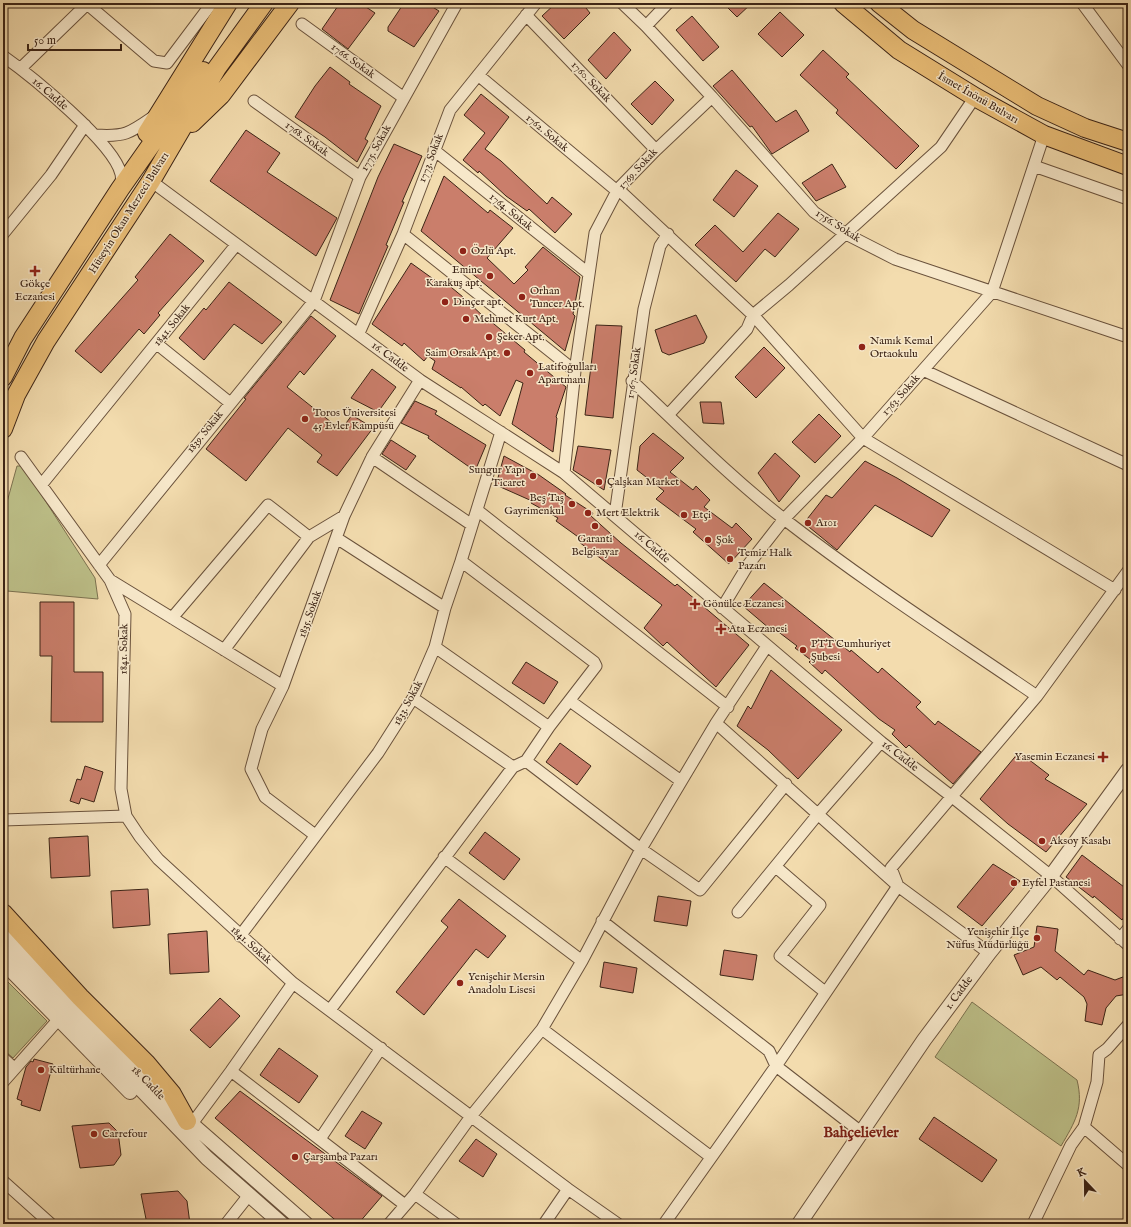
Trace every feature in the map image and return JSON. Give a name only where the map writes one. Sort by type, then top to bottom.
[{"type":"main road","points":[[120,189],[139,146],[228,3]]},
{"type":"main road","name":"Hüseyin Okan Merzeci Bulvarı","points":[[3,376],[23,338],[120,189],[250,3]]},
{"type":"main road","name":"Hüseyin Okan Merzeci Bulvarı","points":[[3,429],[16,395],[46,341],[151,181],[217,68],[264,3]]},
{"type":"main road","points":[[173,142],[220,95],[290,3]]},
{"type":"main road","name":"İsmet İnönü Bulvarı","points":[[843,3],[898,50],[975,97],[1044,135],[1075,148],[1128,166]]},
{"type":"main road","name":"İsmet İnönü Bulvarı","points":[[879,3],[913,30],[1037,106],[1085,128],[1128,142]]},
{"type":"main road","points":[[3,913],[80,997],[146,1063],[172,1094],[189,1123]]},
{"type":"street","points":[[21,68],[87,3],[154,61],[168,62],[212,3]]},
{"type":"street","name":"1775. Sokak","points":[[314,301],[360,177],[457,3]]},
{"type":"street","name":"1773. Sokak","points":[[359,333],[402,234],[450,110],[536,3]]},
{"type":"street","name":"1756. Sokak","points":[[622,3],[646,26],[712,97],[814,212],[844,233],[895,259],[1128,337]]},
{"type":"street","points":[[646,26],[668,3]]},
{"type":"street","points":[[1088,5],[1128,65]]},
{"type":"street","name":"1760. Sokak","points":[[526,15],[656,150]]},
{"type":"street","name":"1766. Sokak","points":[[302,24],[404,98]]},
{"type":"street","name":"16. Cadde","points":[[4,58],[21,68],[96,135],[115,162],[122,175],[120,189]]},
{"type":"street","name":"1762. Sokak","points":[[478,75],[618,190],[668,234],[753,315],[863,438],[1115,590]]},
{"type":"street","name":"1769. Sokak","points":[[564,473],[575,371],[594,233],[618,190],[656,150],[712,97]]},
{"type":"street","points":[[668,415],[748,329],[753,315],[789,285],[844,233],[941,147],[975,97]]},
{"type":"street","name":"1768. Sokak","points":[[254,100],[360,177]]},
{"type":"street","points":[[96,135],[116,136],[131,132],[158,114]]},
{"type":"street","points":[[3,234],[51,175],[85,125]]},
{"type":"street","name":"1763. Sokak","points":[[722,608],[748,565],[784,519],[863,438],[992,292],[1044,135]]},
{"type":"street","name":"1764. Sokak","points":[[434,150],[588,273]]},
{"type":"street","points":[[1034,166],[1128,199]]},
{"type":"street","name":"16. Cadde","points":[[151,181],[236,246],[359,333],[420,380],[564,473],[881,742],[1051,876],[1124,942]]},
{"type":"street","points":[[402,234],[575,371]]},
{"type":"street","name":"1767. Sokak","points":[[615,515],[632,381],[644,309],[660,246],[668,234]]},
{"type":"street","name":"1841. Sokak","points":[[236,246],[42,484],[110,580],[125,614],[121,789],[126,816],[140,837],[158,859],[240,936],[293,983],[568,1189],[618,1224]]},
{"type":"street","name":"1839. Sokak","points":[[99,565],[229,402],[314,301]]},
{"type":"street","points":[[157,344],[229,402]]},
{"type":"street","points":[[923,370],[1128,466]]},
{"type":"street","name":"1835. Sokak","points":[[315,835],[265,796],[251,769],[262,729],[283,686],[338,538],[344,516],[372,457],[420,380]]},
{"type":"street","points":[[632,381],[731,474],[784,519],[907,608],[1037,696]]},
{"type":"street","name":"1833. Sokak","points":[[240,936],[378,753],[413,698],[435,647],[445,608],[477,510],[500,432]]},
{"type":"street","points":[[21,457],[42,484]]},
{"type":"street","points":[[372,457],[472,525]]},
{"type":"street","points":[[172,618],[268,505],[309,537]]},
{"type":"street","points":[[477,510],[728,707]]},
{"type":"street","points":[[224,650],[309,537],[344,516]]},
{"type":"street","points":[[338,538],[445,608]]},
{"type":"street","points":[[330,1010],[513,767],[526,761],[549,727],[596,666],[594,662],[461,561]]},
{"type":"street","points":[[898,886],[891,868],[1037,696],[1128,571]]},
{"type":"street","points":[[110,580],[283,686]]},
{"type":"street","points":[[390,1224],[415,1194],[472,1116],[542,1030],[582,961],[641,849],[716,723],[767,646]]},
{"type":"street","points":[[435,647],[549,727]]},
{"type":"street","points":[[413,698],[513,767]]},
{"type":"street","points":[[570,701],[681,781]]},
{"type":"street","points":[[716,723],[819,813],[898,886],[989,953]]},
{"type":"street","points":[[738,912],[776,868],[819,813],[881,742]]},
{"type":"street","points":[[526,761],[641,849],[700,890],[786,784]]},
{"type":"street","name":"1. Cadde","points":[[799,1224],[924,1040],[989,953],[1051,876],[1128,770]]},
{"type":"street","points":[[3,820],[126,816]]},
{"type":"street","points":[[444,857],[582,961]]},
{"type":"street","points":[[776,868],[820,905],[780,956],[825,992]]},
{"type":"street","points":[[664,1224],[776,1066],[898,886]]},
{"type":"street","points":[[602,921],[769,1051],[776,1066],[861,1132]]},
{"type":"street","points":[[1124,942],[1128,928]]},
{"type":"street","name":"18. Cadde","points":[[3,930],[28,954],[133,1068],[189,1123],[306,1224]]},
{"type":"street","name":"18. Cadde","points":[[3,946],[133,1082],[229,1178],[282,1224]]},
{"type":"street","points":[[3,962],[58,1020],[177,1140],[229,1178]]},
{"type":"street","points":[[189,1123],[231,1071],[293,983]]},
{"type":"street","points":[[3,1082],[58,1020]]},
{"type":"street","points":[[1036,1223],[1071,1145],[1084,1127],[1097,1082],[1099,1055],[1107,1049],[1128,1025]]},
{"type":"street","points":[[542,1030],[711,1157]]},
{"type":"street","points":[[320,1139],[381,1048]]},
{"type":"street","points":[[3,1058],[14,1068]]},
{"type":"street","points":[[231,1071],[405,1205]]},
{"type":"street","points":[[1084,1127],[1128,1165]]},
{"type":"street","points":[[3,1181],[51,1224]]},
{"type":"street","points":[[544,1224],[568,1189]]},
{"type":"street","points":[[415,1194],[456,1224]]},
{"type":"street","points":[[226,1224],[249,1195]]},
{"type":"green space","points":[[17,466],[23,466],[95,578],[98,599],[7,591],[7,502]]},
{"type":"green space","points":[[3,977],[47,1021],[13,1058],[3,1049]]},
{"type":"green space","points":[[972,1002],[1077,1080],[1079,1090],[1079,1107],[1074,1122],[1061,1146],[935,1057]]},
{"type":"building","points":[[340,3],[360,3],[375,13],[348,49],[322,29]]},
{"type":"building","points":[[404,3],[426,3],[439,11],[414,47],[388,31],[388,27]]},
{"type":"building","points":[[556,3],[582,3],[590,13],[564,39],[542,16]]},
{"type":"building","points":[[723,3],[752,3],[737,17]]},
{"type":"building","points":[[780,12],[804,35],[782,57],[758,34]]},
{"type":"building","points":[[692,16],[719,47],[703,61],[676,30]]},
{"type":"building","points":[[614,32],[631,50],[606,79],[588,60]]},
{"type":"building","points":[[823,50],[849,74],[846,77],[919,146],[896,169],[836,113],[838,110],[800,75]]},
{"type":"building","points":[[330,67],[350,82],[349,84],[381,106],[365,139],[368,141],[357,162],[325,137],[295,117],[315,86]]},
{"type":"building","points":[[732,70],[776,122],[796,110],[809,131],[772,154],[752,126],[750,127],[713,86]]},
{"type":"building","points":[[655,81],[674,100],[652,125],[631,104]]},
{"type":"building","points":[[481,94],[509,117],[485,149],[501,161],[547,204],[552,197],[572,214],[555,233],[529,209],[527,211],[506,196],[479,171],[478,173],[463,160],[485,133],[464,115]]},
{"type":"building","points":[[246,130],[280,153],[267,172],[337,218],[316,256],[210,181]]},
{"type":"building","points":[[394,144],[422,156],[402,202],[404,202],[386,245],[388,246],[359,314],[330,300],[378,177]]},
{"type":"building","points":[[832,164],[846,187],[816,201],[802,183]]},
{"type":"building","points":[[736,170],[758,186],[734,217],[713,200]]},
{"type":"building","points":[[444,176],[488,213],[490,210],[513,228],[487,258],[514,284],[528,270],[525,267],[543,247],[580,277],[573,314],[575,316],[565,351],[421,231]]},
{"type":"building","points":[[778,213],[799,229],[775,257],[765,249],[736,282],[695,245],[715,225],[743,252]]},
{"type":"building","points":[[170,234],[204,261],[158,313],[160,315],[144,334],[139,329],[101,373],[75,351],[138,280],[135,277]]},
{"type":"building","points":[[411,263],[443,286],[446,283],[566,387],[556,417],[553,452],[512,424],[523,383],[516,380],[500,416],[485,404],[483,406],[461,387],[432,369],[435,361],[428,356],[424,361],[404,343],[402,346],[372,324]]},
{"type":"building","points":[[229,282],[282,322],[262,344],[234,324],[204,360],[179,338],[204,308],[206,310]]},
{"type":"building","points":[[696,315],[707,337],[704,343],[669,355],[662,352],[655,330]]},
{"type":"building","points":[[311,316],[336,336],[304,375],[300,371],[287,387],[341,430],[352,415],[373,428],[337,476],[317,462],[322,455],[288,428],[246,481],[206,449],[246,399],[244,398]]},
{"type":"building","points":[[596,325],[622,326],[613,418],[585,415]]},
{"type":"building","points":[[764,347],[785,368],[756,398],[735,377]]},
{"type":"building","points":[[372,369],[396,387],[378,412],[351,398]]},
{"type":"building","points":[[415,401],[437,411],[435,414],[486,445],[475,471],[428,438],[429,436],[401,423]]},
{"type":"building","points":[[700,402],[721,402],[724,424],[703,423]]},
{"type":"building","points":[[819,414],[841,436],[815,463],[792,442]]},
{"type":"building","points":[[653,433],[684,458],[670,472],[693,490],[696,486],[710,500],[704,507],[732,528],[736,523],[752,539],[729,564],[693,532],[696,529],[656,499],[664,491],[637,470],[640,446]]},
{"type":"building","points":[[391,440],[416,456],[406,470],[382,454]]},
{"type":"building","points":[[578,446],[611,450],[604,490],[573,470]]},
{"type":"building","points":[[775,453],[800,476],[779,502],[758,473]]},
{"type":"building","points":[[504,456],[539,475],[566,494],[565,495],[593,513],[591,516],[621,543],[675,586],[677,584],[749,645],[716,687],[667,642],[663,646],[644,628],[662,605],[579,542],[581,539],[556,521],[558,518],[531,503],[532,501],[496,485]]},
{"type":"building","points":[[865,461],[897,478],[950,510],[932,537],[875,505],[837,550],[804,523],[826,495],[832,498]]},
{"type":"building","points":[[764,583],[850,652],[851,650],[878,673],[882,668],[921,702],[916,707],[935,725],[938,721],[981,752],[953,784],[909,745],[906,748],[892,734],[895,730],[879,719],[825,670],[822,674],[809,662],[811,660],[795,648],[797,646],[772,627],[770,629],[743,606]]},
{"type":"building","points":[[40,602],[74,602],[74,672],[103,672],[103,722],[51,722],[52,656],[40,656]]},
{"type":"building","points":[[526,662],[558,682],[544,704],[512,683]]},
{"type":"building","points":[[771,670],[842,730],[798,779],[768,750],[737,726],[748,706],[751,709]]},
{"type":"building","points":[[560,743],[591,766],[577,785],[546,762]]},
{"type":"building","points":[[1019,752],[1049,775],[1045,779],[1087,804],[1046,852],[1008,824],[980,799]]},
{"type":"building","points":[[85,766],[103,772],[94,802],[81,798],[79,804],[70,801],[77,779],[81,780]]},
{"type":"building","points":[[485,832],[520,859],[504,880],[469,853]]},
{"type":"building","points":[[88,836],[90,876],[51,878],[49,838]]},
{"type":"building","points":[[1082,855],[1128,890],[1128,911],[1122,920],[1094,896],[1093,898],[1066,877]]},
{"type":"building","points":[[993,864],[1020,881],[982,926],[957,907]]},
{"type":"building","points":[[148,889],[150,925],[113,928],[111,891]]},
{"type":"building","points":[[658,896],[691,901],[687,926],[654,921]]},
{"type":"building","points":[[459,899],[506,936],[488,958],[476,949],[424,1015],[396,992],[448,927],[441,921]]},
{"type":"building","points":[[1037,926],[1058,929],[1055,951],[1084,975],[1088,970],[1115,980],[1128,975],[1128,994],[1116,996],[1106,1008],[1102,1025],[1085,1021],[1087,1004],[1084,997],[1060,977],[1057,980],[1041,967],[1023,975],[1014,955],[1034,947]]},
{"type":"building","points":[[207,931],[209,972],[170,974],[168,934]]},
{"type":"building","points":[[724,950],[757,955],[753,980],[720,975]]},
{"type":"building","points":[[604,962],[637,968],[633,993],[600,987]]},
{"type":"building","points":[[220,998],[240,1016],[210,1048],[190,1030]]},
{"type":"building","points":[[279,1048],[318,1076],[299,1103],[260,1075]]},
{"type":"building","points":[[34,1059],[53,1064],[40,1111],[21,1105],[22,1101],[17,1099],[26,1067],[31,1061],[33,1062]]},
{"type":"building","name":"Çarşamba Pazarı","points":[[240,1091],[382,1196],[358,1224],[340,1224],[215,1118]]},
{"type":"building","points":[[362,1111],[382,1123],[365,1149],[345,1136]]},
{"type":"building","points":[[934,1117],[997,1160],[982,1182],[919,1139]]},
{"type":"building","points":[[109,1123],[118,1132],[121,1155],[114,1165],[80,1168],[72,1126]]},
{"type":"building","points":[[476,1139],[497,1154],[483,1177],[459,1161]]},
{"type":"building","points":[[178,1191],[187,1201],[190,1224],[147,1224],[141,1194]]},
{"type":"place","name":"Özlü Apt.","points":[[463,251]]},
{"type":"place","name":"Gökçe Eczanesi","points":[[35,271]]},
{"type":"place","name":"Emine Karakuş apt.","points":[[490,276]]},
{"type":"place","name":"Orhan Tuncer Apt.","points":[[522,297]]},
{"type":"place","name":"Dinçer apt.","points":[[445,302]]},
{"type":"place","name":"Mehmet Kurt Apt.","points":[[466,319]]},
{"type":"place","name":"Şeker Apt.","points":[[489,337]]},
{"type":"place","name":"Namık Kemal Ortaokulu","points":[[862,347]]},
{"type":"place","name":"Saim Orsak Apt.","points":[[507,353]]},
{"type":"place","name":"Latifoğulları Apartmanı","points":[[530,373]]},
{"type":"place","name":"Toros Üniversitesi 45 Evler Kampüsü","points":[[305,419]]},
{"type":"place","name":"Sungur Yapı Ticaret","points":[[533,476]]},
{"type":"place","name":"Çalşkan Market","points":[[599,482]]},
{"type":"place","name":"Beş Taş Gayrimenkul","points":[[572,504]]},
{"type":"place","name":"Mert Elektrik","points":[[588,513]]},
{"type":"place","name":"Etçi","points":[[684,515]]},
{"type":"place","name":"A101","points":[[808,523]]},
{"type":"place","name":"Garanti Belgisayar","points":[[595,526]]},
{"type":"place","name":"Şok","points":[[708,540]]},
{"type":"place","name":"Temiz Halk Pazarı","points":[[730,559]]},
{"type":"place","name":"Gönülce Eczanesi","points":[[695,604]]},
{"type":"place","name":"Ata Eczanesi","points":[[721,629]]},
{"type":"place","name":"PTT Cumhuriyet Şubesi","points":[[803,650]]},
{"type":"place","name":"Yasemin Eczanesi","points":[[1103,757]]},
{"type":"place","name":"Aksoy Kasabı","points":[[1042,841]]},
{"type":"place","name":"Eyfel Pastanesi","points":[[1014,883]]},
{"type":"place","name":"Yenişehir İlçe Nüfus Müdürlüğü","points":[[1037,938]]},
{"type":"place","name":"Yenişehir Mersin Anadolu Lisesi","points":[[460,983]]},
{"type":"place","name":"Kültürhane","points":[[41,1070]]},
{"type":"place","name":"Carrefour","points":[[94,1134]]},
{"type":"place","name":"Çarşamba Pazarı","points":[[295,1157]]},
{"type":"district","name":"Bahçelievler","points":[[861,1132]]}]
